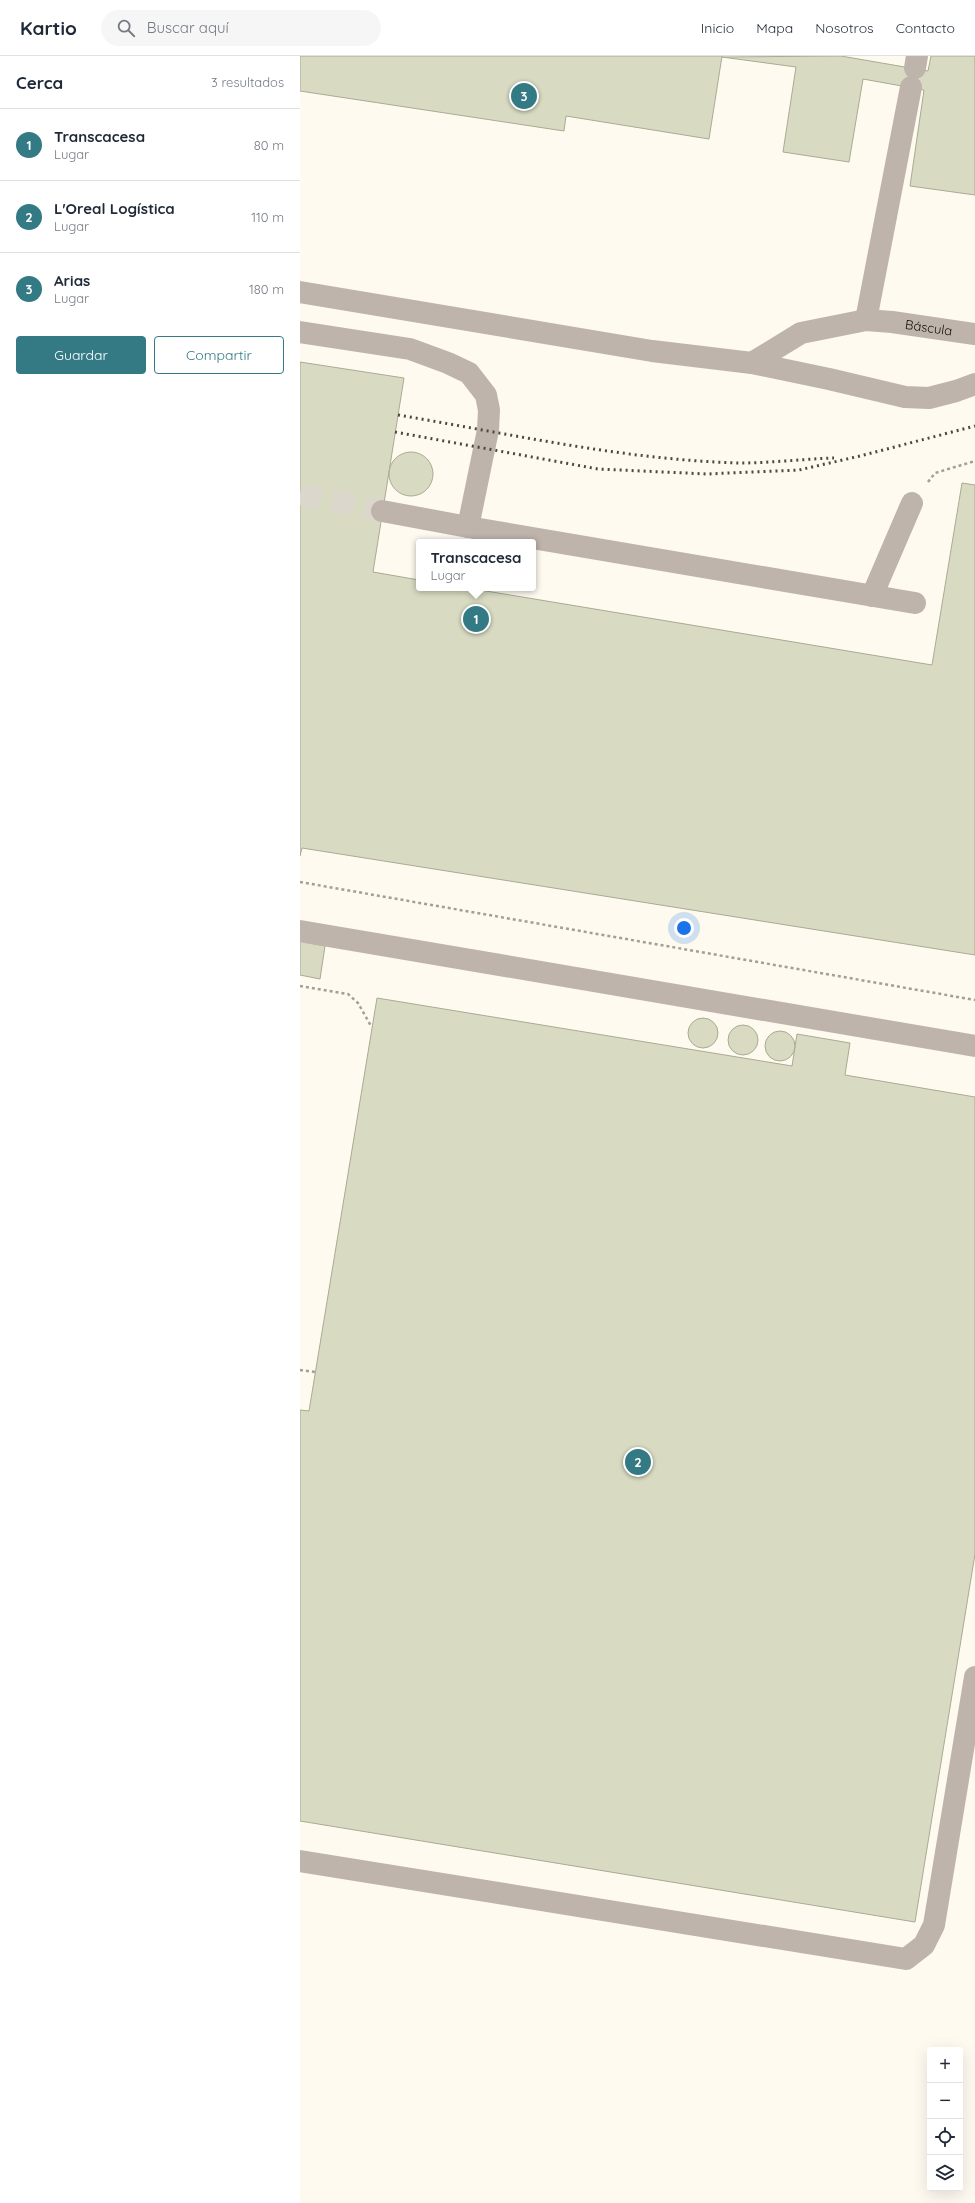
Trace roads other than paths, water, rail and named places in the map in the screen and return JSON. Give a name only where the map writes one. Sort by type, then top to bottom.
[{"type":"lane","points":[[866,320],[914,71]]},
{"type":"lane","points":[[300,292],[652,351],[752,363],[905,397],[929,398],[956,392],[975,384]]},
{"type":"lane","name":"Báscula","points":[[752,363],[802,333],[866,320],[892,322],[971,334]]},
{"type":"lane","points":[[300,332],[410,349],[448,362],[469,373],[486,395],[489,410],[488,430],[468,527]]},
{"type":"lane","points":[[872,596],[912,503]]},
{"type":"lane","points":[[382,511],[915,603]]},
{"type":"lane","points":[[300,931],[975,1046]]},
{"type":"lane","points":[[300,1860],[906,1959],[924,1946],[934,1925],[975,1677]]},
{"type":"tunnel","points":[[300,494],[382,511]]},
{"type":"railway","points":[[398,415],[568,445],[654,457],[740,463],[834,458]]},
{"type":"railway","points":[[395,432],[598,469],[707,474],[799,470],[860,456],[975,426]]},
{"type":"place","name":"Arias","points":[[524,96]]},
{"type":"place","name":"Transcacesa","points":[[476,619]]},
{"type":"place","name":"L'Oreal Logística","points":[[638,1462]]}]
